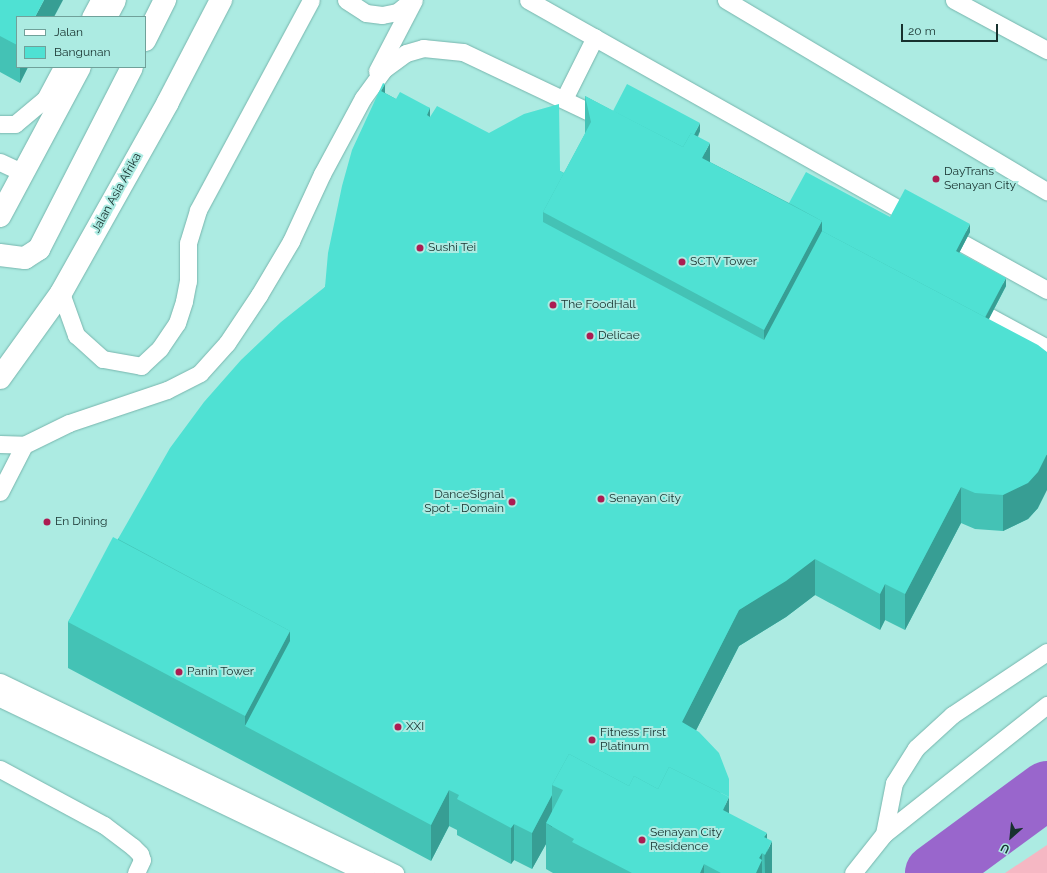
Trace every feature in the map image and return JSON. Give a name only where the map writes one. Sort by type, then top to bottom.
[{"type":"main road","points":[[107,16],[115,0]]},
{"type":"main road","points":[[146,38],[165,0]]},
{"type":"main road","name":"Jalan Asia Afrika","points":[[0,378],[61,294],[168,102],[221,0]]},
{"type":"main road","points":[[0,216],[79,68]]},
{"type":"main road","points":[[0,255],[25,258],[39,249],[131,68]]},
{"type":"lane","points":[[87,16],[90,0]]},
{"type":"lane","points":[[91,16],[99,0]]},
{"type":"lane","points":[[61,294],[76,334],[103,359],[141,366],[160,348],[177,323],[184,301],[188,280],[188,243],[198,210],[311,0]]},
{"type":"lane","points":[[346,0],[366,13],[382,15],[397,12],[413,0]]},
{"type":"lane","points":[[0,444],[24,445],[69,423],[167,390],[200,373],[227,343],[259,295],[291,241],[322,174],[413,0]]},
{"type":"lane","points":[[528,0],[899,209]]},
{"type":"lane","points":[[726,0],[1047,191]]},
{"type":"lane","points":[[954,0],[1047,50]]},
{"type":"lane","points":[[564,99],[595,37]]},
{"type":"lane","points":[[363,98],[384,70],[396,59],[423,48],[441,48],[463,52],[611,122]]},
{"type":"lane","points":[[0,124],[16,124],[45,99],[61,68]]},
{"type":"lane","points":[[0,162],[24,173]]},
{"type":"lane","points":[[964,244],[1047,290]]},
{"type":"lane","points":[[990,317],[1047,348]]},
{"type":"lane","points":[[0,492],[24,445]]},
{"type":"lane","points":[[884,834],[894,783],[916,748],[952,715],[1047,652]]},
{"type":"lane","points":[[0,682],[395,873]]},
{"type":"lane","points":[[0,698],[366,873]]},
{"type":"lane","points":[[853,873],[884,834],[1047,705]]},
{"type":"lane","points":[[0,769],[104,825],[133,847],[142,860],[136,873]]},
{"type":"shaded area","points":[[1047,845],[1047,873],[1005,873]]},
{"type":"building","points":[[0,0],[44,0],[36,16],[16,16],[16,44],[0,36]]},
{"type":"building","name":"Senayan City","points":[[383,83],[385,84],[381,91],[396,99],[400,92],[430,108],[427,115],[430,117],[437,106],[489,133],[524,114],[559,104],[560,171],[564,173],[543,212],[543,222],[764,340],[822,231],[1038,345],[1047,352],[1047,454],[1038,472],[1028,483],[1003,495],[975,493],[961,487],[905,594],[885,584],[880,594],[815,559],[786,581],[739,610],[682,722],[699,732],[719,753],[729,779],[729,797],[669,767],[658,789],[634,776],[629,786],[569,754],[552,785],[552,795],[532,833],[514,824],[511,828],[457,799],[459,795],[449,790],[431,825],[245,726],[290,641],[290,631],[118,539],[170,448],[204,402],[241,360],[281,322],[325,287],[328,253],[342,186],[352,150]]},
{"type":"building","points":[[627,84],[700,123],[694,135],[691,133],[683,147],[613,111]]},
{"type":"building","name":"SCTV Tower","points":[[585,96],[683,147],[691,133],[710,143],[702,158],[822,221],[764,330],[543,212],[591,122]]},
{"type":"building","points":[[806,172],[890,217],[905,189],[970,224],[956,251],[1006,278],[985,317],[822,231],[822,221],[789,203]]},
{"type":"building","points":[[113,537],[290,631],[245,716],[68,622]]},
{"type":"building","points":[[569,754],[629,786],[634,776],[658,789],[669,767],[729,797],[723,810],[767,833],[764,837],[772,841],[765,855],[762,853],[759,858],[762,860],[756,873],[721,873],[704,864],[700,873],[632,873],[572,842],[574,839],[546,823],[563,790],[552,785]]},
{"type":"waterway","points":[[934,873],[1047,790]]},
{"type":"place","name":"DayTrans Senayan City","points":[[936,179]]},
{"type":"place","name":"Sushi Tei","points":[[420,248]]},
{"type":"place","name":"SCTV Tower","points":[[682,262]]},
{"type":"place","name":"The FoodHall","points":[[553,305]]},
{"type":"place","name":"Delicae","points":[[590,336]]},
{"type":"place","name":"Senayan City","points":[[601,499]]},
{"type":"place","name":"DanceSignal Spot - Domain","points":[[512,502]]},
{"type":"place","name":"En Dining","points":[[47,522]]},
{"type":"place","name":"Panin Tower","points":[[179,672]]},
{"type":"place","name":"XXI","points":[[398,727]]},
{"type":"place","name":"Fitness First Platinum","points":[[592,740]]},
{"type":"place","name":"Senayan City Residence","points":[[642,840]]}]
